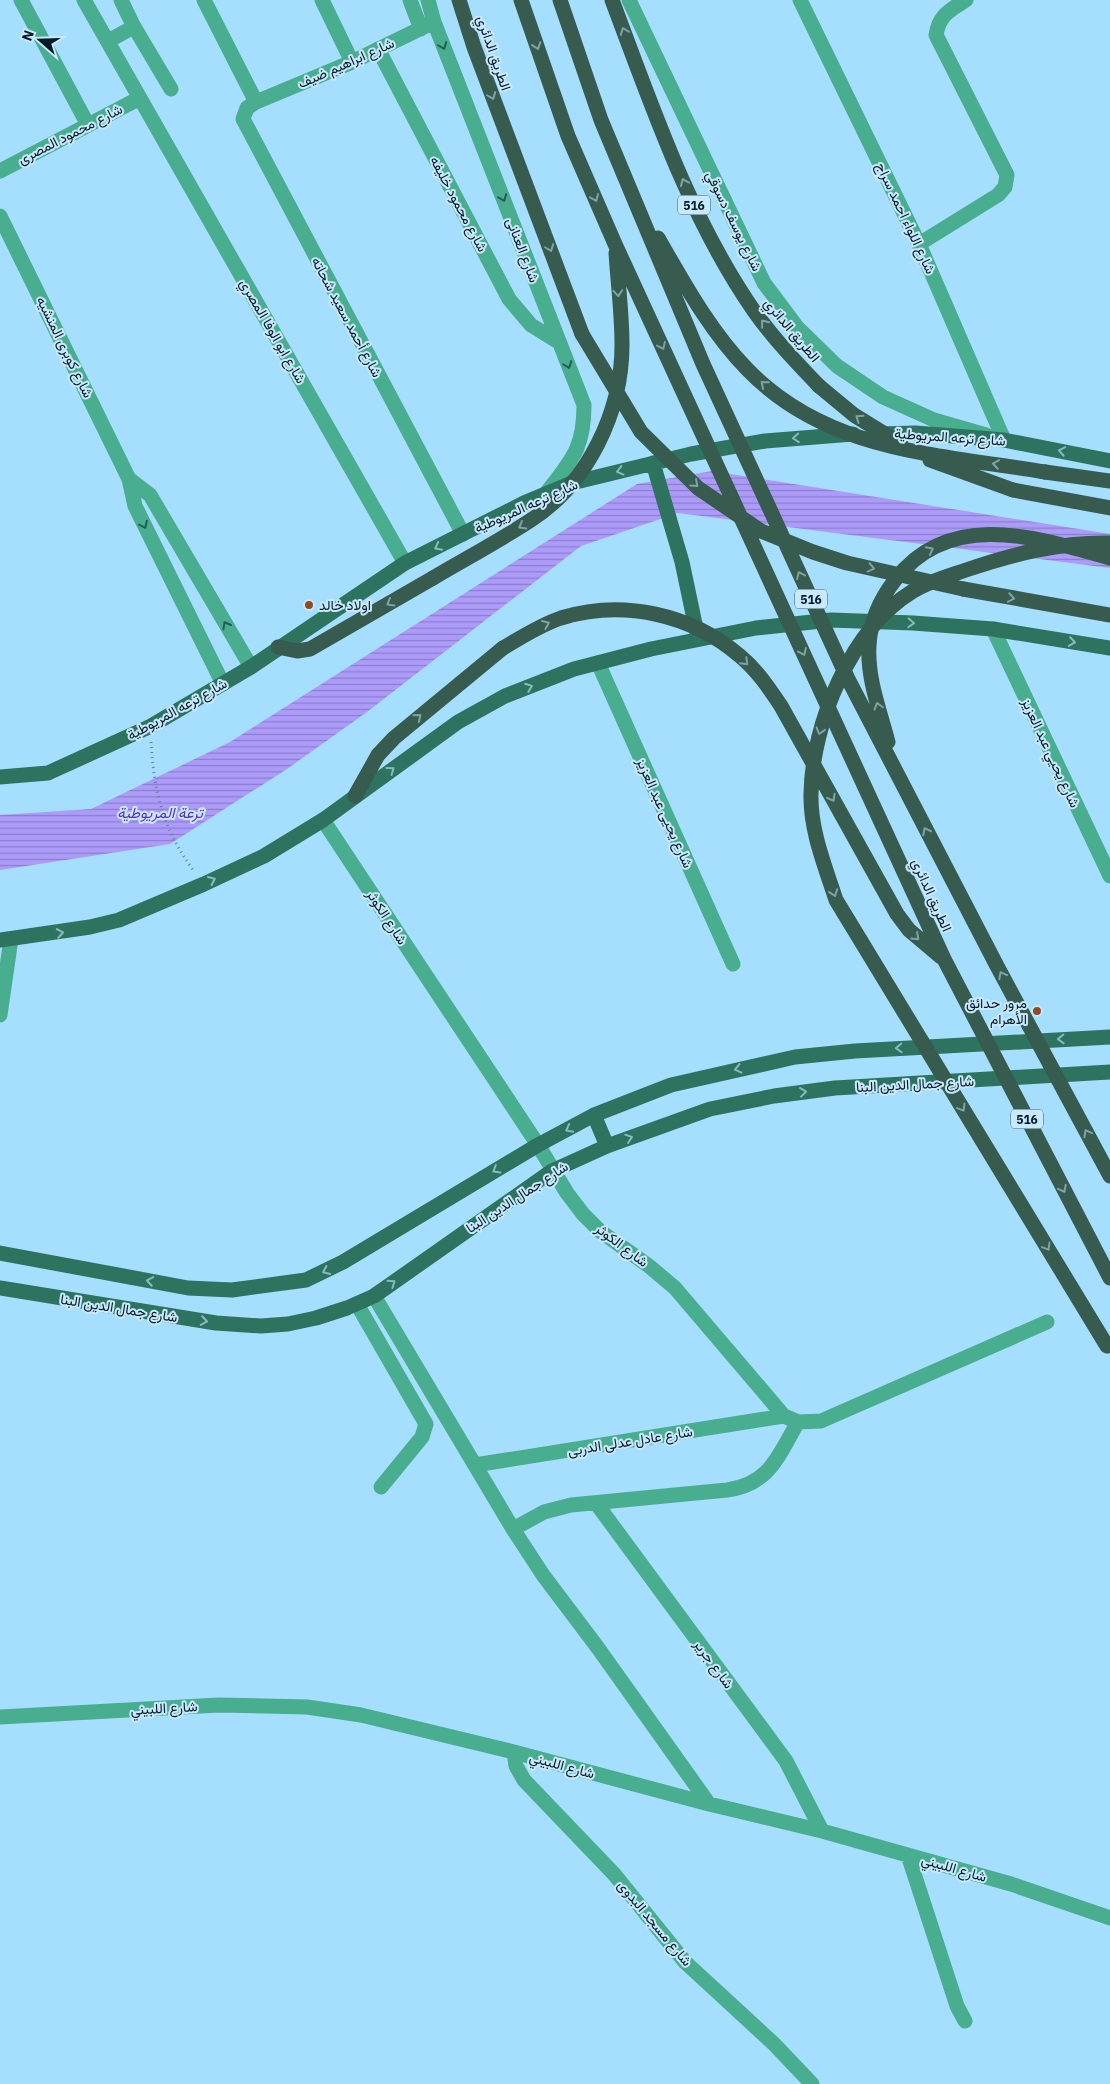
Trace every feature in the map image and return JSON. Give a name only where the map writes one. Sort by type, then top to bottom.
[{"type":"highway","name":"الطريق الدائري","points":[[459,0],[477,56],[582,334],[641,432],[698,488],[761,531],[813,552],[848,563],[963,589],[1110,615]]},
{"type":"highway","name":"الطريق الدائري","points":[[520,0],[568,136],[615,244],[944,959],[1110,1278]]},
{"type":"highway","name":"الطريق الدائري","points":[[560,0],[601,120],[629,190],[711,382],[848,678],[992,957],[1110,1176]]},
{"type":"highway","name":"الطريق الدائري","points":[[612,0],[660,127],[695,208],[728,270],[754,312],[788,354],[819,386],[854,415],[884,435],[933,461],[1013,490],[1110,508]]},
{"type":"highway","points":[[629,190],[691,294],[717,332],[747,369],[783,400],[823,425],[868,442],[1110,482]]},
{"type":"highway","points":[[278,647],[297,651],[310,649],[532,519],[563,493],[588,461],[607,425],[618,386],[622,345],[615,244]]},
{"type":"highway","points":[[896,770],[871,678],[869,645],[874,617],[886,592],[903,570],[933,548],[950,540],[977,534],[1005,534],[1050,541],[1110,558]]},
{"type":"highway","points":[[1110,543],[1041,549],[991,561],[938,578],[913,592],[890,609],[870,631],[830,698],[816,746],[810,795],[818,847],[836,900],[1110,1351]]},
{"type":"highway","points":[[356,796],[366,775],[394,738],[503,648],[531,631],[560,618],[591,611],[623,610],[655,614],[686,623],[715,637],[740,656],[763,680],[781,706],[897,914],[909,930],[944,959]]},
{"type":"main road","name":"شارع ترعه المريوطية","points":[[0,777],[48,773],[150,726],[251,667],[278,647],[405,564],[463,534],[572,483],[653,463],[765,440],[847,434],[916,433],[1004,440],[1110,461]]},
{"type":"main road","points":[[653,463],[675,536],[699,640]]},
{"type":"main road","points":[[6,940],[90,927],[119,920],[264,856],[323,820],[458,722],[505,696],[574,669],[651,649],[756,628],[831,620],[913,623],[993,629],[1110,648]]},
{"type":"main road","points":[[0,1253],[188,1288],[232,1290],[306,1280],[343,1262],[538,1145],[594,1115],[671,1085],[795,1057],[865,1050],[1110,1037]]},
{"type":"main road","name":"شارع جمال الدين البنا","points":[[0,1288],[240,1325],[288,1324],[357,1304],[374,1296],[552,1171],[607,1146],[710,1109],[774,1096],[835,1088],[1110,1072]]},
{"type":"main road","points":[[594,1115],[607,1146]]},
{"type":"street","points":[[21,0],[88,125]]},
{"type":"street","name":"شارع ابو الوفا المصري","points":[[84,0],[405,564]]},
{"type":"street","points":[[121,0],[133,25],[171,89]]},
{"type":"street","points":[[204,0],[256,102]]},
{"type":"street","points":[[322,0],[352,62]]},
{"type":"street","points":[[410,0],[428,26]]},
{"type":"street","name":"شارع العنانى","points":[[428,0],[428,26],[584,405],[584,429],[577,452],[545,495]]},
{"type":"street","name":"شارع يوسف دسوقي","points":[[629,0],[764,283],[797,327],[837,366],[883,397],[934,420],[1004,440]]},
{"type":"street","name":"شارع اللواء احمد سراج","points":[[800,0],[919,244],[1004,440]]},
{"type":"street","points":[[919,244],[998,195],[1005,187],[1007,175],[936,35],[938,24],[944,14],[966,0]]},
{"type":"street","points":[[108,40],[130,29],[133,25]]},
{"type":"street","name":"شارع ابراهيم ضيف","points":[[256,102],[352,62],[428,26]]},
{"type":"street","name":"شارع محمود خليفه","points":[[378,49],[509,299],[531,325],[560,343]]},
{"type":"street","name":"شارع محمود المصرى","points":[[0,171],[140,98]]},
{"type":"street","name":"شارع أحمد سعيد شحاته","points":[[256,102],[247,108],[243,120],[463,534]]},
{"type":"street","name":"شارع كوبرى المنشيه","points":[[0,216],[130,479],[134,506],[224,684]]},
{"type":"street","name":"شارع كوبرى المنشيه","points":[[130,479],[150,495],[251,667]]},
{"type":"street","name":"شارع يحيي عبد العزيز","points":[[993,629],[1110,876]]},
{"type":"street","name":"شارع يحيى عبد العزيز","points":[[598,663],[733,964]]},
{"type":"street","name":"شارع الكوثر","points":[[323,820],[538,1145],[552,1171],[583,1214],[600,1230],[675,1288],[784,1416],[798,1422],[821,1421],[1047,1322]]},
{"type":"street","points":[[0,1016],[6,940]]},
{"type":"street","points":[[374,1296],[513,1529],[543,1575],[709,1804]]},
{"type":"street","points":[[357,1304],[426,1424],[422,1437],[381,1487]]},
{"type":"street","name":"شارع عادل عدلى الدربى","points":[[475,1465],[784,1416]]},
{"type":"street","points":[[513,1529],[544,1512],[571,1505],[727,1490],[752,1484],[762,1478],[770,1468],[798,1422]]},
{"type":"street","name":"شارع جرير","points":[[596,1503],[786,1761],[822,1831]]},
{"type":"street","name":"شارع اللبيني","points":[[0,1717],[219,1705],[307,1707],[361,1715],[822,1831],[1011,1884],[1110,1918]]},
{"type":"street","name":"شارع مسجد البدوى","points":[[514,1752],[516,1766],[524,1780],[614,1874],[679,1956],[774,2044],[812,2084]]},
{"type":"street","points":[[908,1855],[956,2006],[965,2021]]},
{"type":"path","points":[[150,726],[153,777],[164,817],[180,852],[204,884]]},
{"type":"water","name":"ترعة المريوطية","points":[[712,471],[1110,534],[1110,568],[678,513],[581,546],[367,712],[287,769],[170,844],[0,870],[0,815],[91,809],[230,742],[637,484]]},
{"type":"place","name":"اولاد خالد","points":[[309,605]]},
{"type":"place","name":"مرور حدائق الأهرام","points":[[1037,1011]]}]
